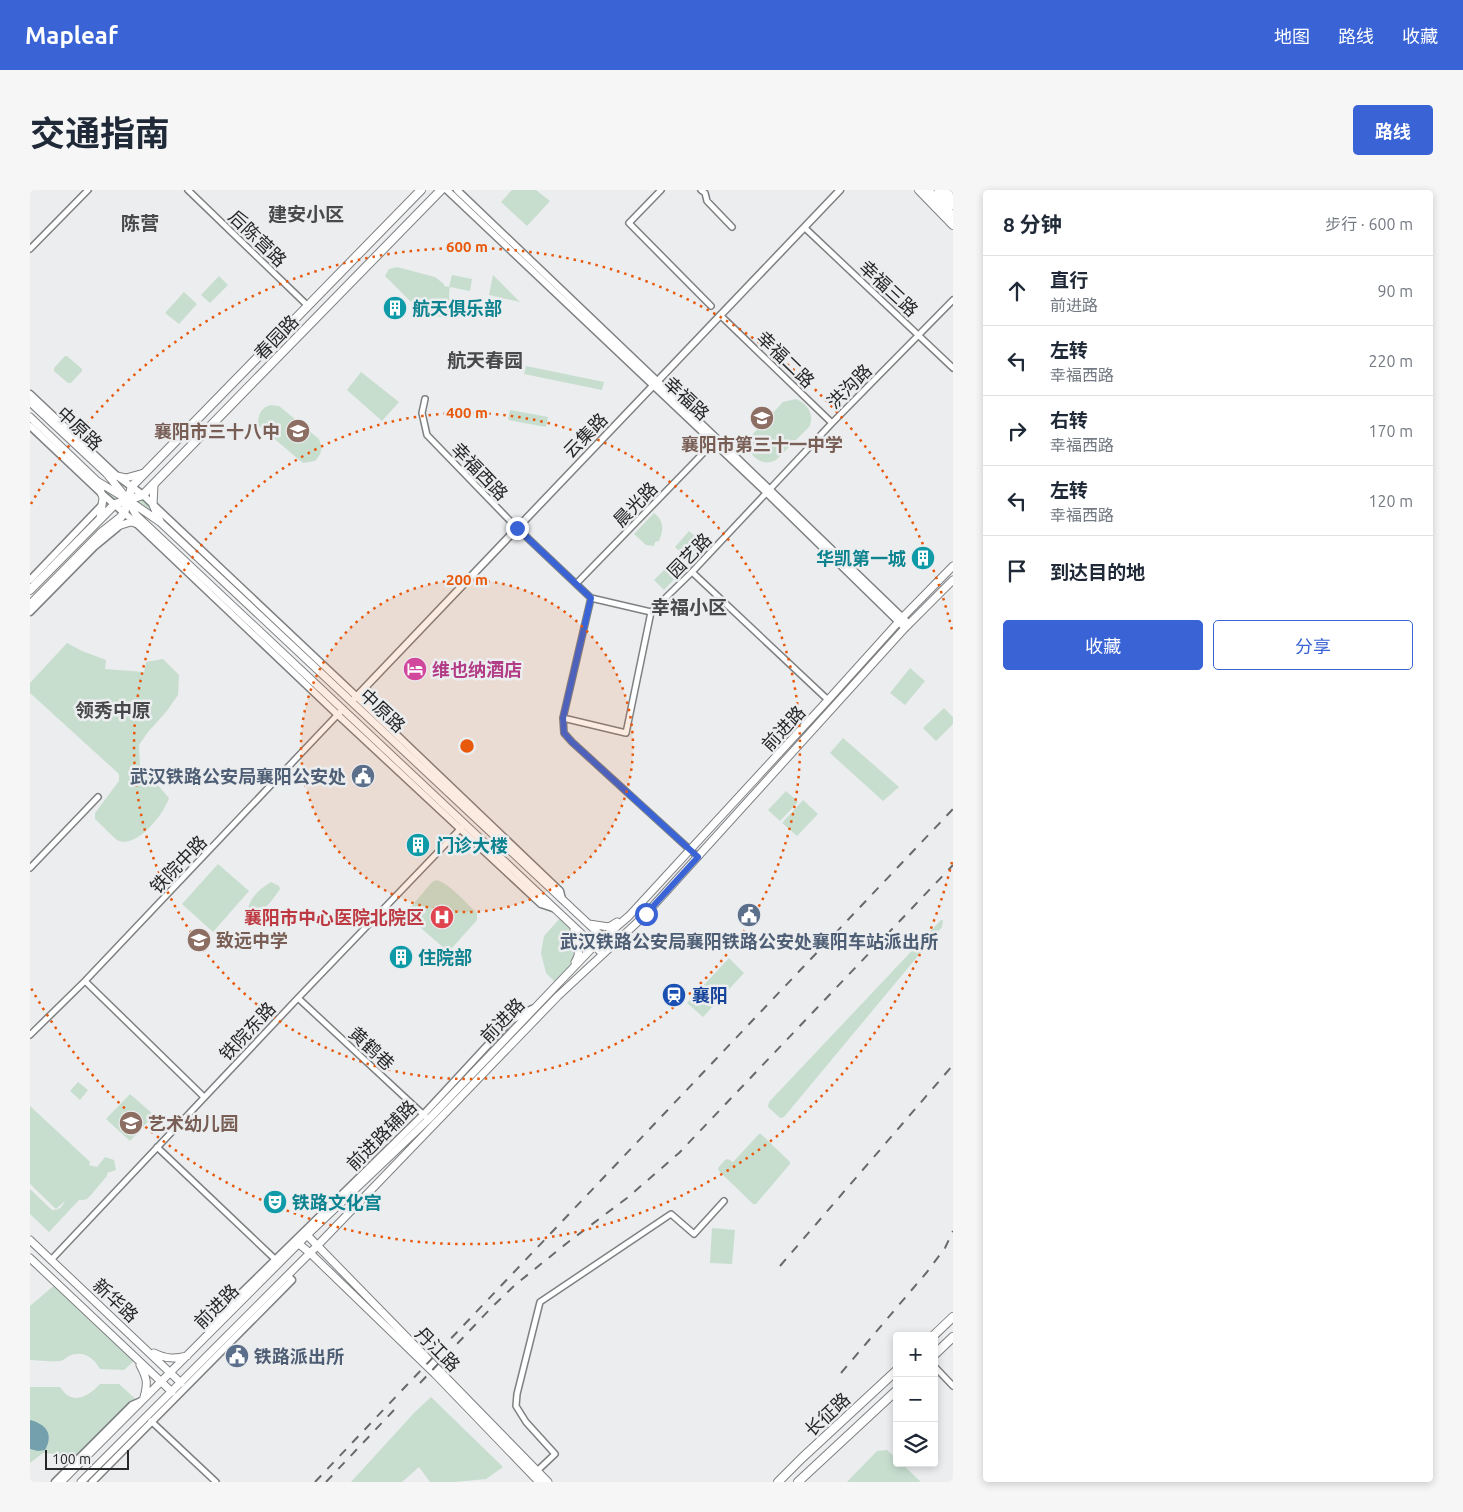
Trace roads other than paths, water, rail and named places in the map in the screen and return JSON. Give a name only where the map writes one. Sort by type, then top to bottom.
[{"type":"highway","points":[[921,190],[949,207]]},
{"type":"highway","points":[[927,190],[949,207]]},
{"type":"highway","points":[[939,190],[953,217]]},
{"type":"highway","points":[[948,190],[953,195]]},
{"type":"main road","name":"春园路","points":[[124,514],[132,486],[421,190]]},
{"type":"main road","name":"春园路","points":[[30,590],[115,504],[142,495],[154,484],[441,190]]},
{"type":"main road","points":[[921,190],[953,226]]},
{"type":"main road","name":"中原路","points":[[30,402],[107,474],[128,500],[136,515],[340,712],[603,954]]},
{"type":"main road","name":"中原路","points":[[30,417],[97,481],[160,522],[355,699],[612,946]]},
{"type":"main road","points":[[107,474],[126,478],[144,474]]},
{"type":"main road","points":[[97,481],[103,498],[100,519]]},
{"type":"main road","points":[[154,484],[153,505],[160,522]]},
{"type":"main road","points":[[30,605],[102,533],[124,514]]},
{"type":"main road","points":[[102,533],[131,522],[149,527]]},
{"type":"main road","name":"前进路","points":[[61,1482],[162,1382],[278,1261],[299,1244],[594,946],[629,916],[953,566]]},
{"type":"main road","name":"前进路","points":[[82,1482],[149,1420],[181,1382],[318,1246],[558,996],[643,917],[907,626],[953,580]]},
{"type":"main road","points":[[588,924],[609,927],[629,916]]},
{"type":"main road","points":[[564,977],[578,957],[579,944],[574,927]]},
{"type":"main road","name":"丹江路","points":[[307,1235],[548,1482]]},
{"type":"main road","name":"新华路","points":[[30,1240],[181,1382]]},
{"type":"main road","name":"丹江路","points":[[299,1244],[435,1374],[539,1482]]},
{"type":"main road","name":"新华路","points":[[30,1258],[172,1392]]},
{"type":"main road","points":[[937,1332],[953,1317]]},
{"type":"main road","points":[[938,1351],[953,1337]]},
{"type":"main road","points":[[147,1350],[161,1357],[174,1359],[188,1355]]},
{"type":"main road","points":[[136,1358],[147,1377],[144,1399]]},
{"type":"main road","name":"长征路","points":[[778,1482],[893,1374]]},
{"type":"main road","name":"长征路","points":[[798,1482],[893,1394]]},
{"type":"street","points":[[30,249],[88,190]]},
{"type":"street","name":"后陈营路","points":[[188,190],[308,306]]},
{"type":"street","name":"幸福路","points":[[447,190],[656,384],[713,443],[768,491]]},
{"type":"street","name":"幸福路","points":[[457,190],[907,626]]},
{"type":"street","points":[[661,190],[629,223],[711,306]]},
{"type":"street","points":[[701,190],[705,193],[707,201],[732,227]]},
{"type":"street","name":"云集路","points":[[355,699],[840,190]]},
{"type":"street","name":"幸福三路","points":[[805,228],[953,368]]},
{"type":"street","name":"洪沟路","points":[[768,491],[953,300]]},
{"type":"street","name":"幸福二路","points":[[720,315],[832,423]]},
{"type":"street","points":[[30,394],[117,476],[132,486],[153,505],[355,699]]},
{"type":"street","name":"幸福西路","points":[[426,400],[422,413],[427,435],[517,528],[591,598]]},
{"type":"street","points":[[30,426],[340,712]]},
{"type":"street","name":"晨光路","points":[[576,584],[713,443]]},
{"type":"street","name":"园艺路","points":[[651,612],[692,572],[768,491]]},
{"type":"street","points":[[30,580],[102,505]]},
{"type":"street","points":[[30,612],[94,547],[121,525]]},
{"type":"street","points":[[692,572],[828,700]]},
{"type":"street","points":[[563,718],[626,733],[651,612],[591,598],[563,718],[564,733],[698,857]]},
{"type":"street","name":"铁院中路","points":[[30,1035],[85,981],[340,712]]},
{"type":"street","points":[[30,868],[98,797]]},
{"type":"street","name":"铁院东路","points":[[51,1260],[463,826]]},
{"type":"street","points":[[85,981],[204,1097]]},
{"type":"street","name":"黄鹤巷","points":[[298,998],[426,1116]]},
{"type":"street","name":"前进路辅路","points":[[278,1261],[426,1116]]},
{"type":"street","points":[[157,1147],[278,1261]]},
{"type":"street","points":[[538,1471],[555,1454],[526,1422],[516,1406],[517,1394],[540,1302],[671,1214],[694,1234],[724,1201]]},
{"type":"street","points":[[92,1482],[149,1420],[292,1280],[288,1276]]},
{"type":"street","points":[[938,1370],[953,1386]]},
{"type":"street","points":[[55,1482],[132,1405],[144,1399]]},
{"type":"street","points":[[149,1420],[216,1482]]},
{"type":"water","points":[[30,1420],[40,1424],[47,1430],[49,1439],[45,1450],[30,1449]]},
{"type":"railway","points":[[315,1482],[953,809]]},
{"type":"railway","points":[[420,1383],[515,1285],[627,1198],[679,1153],[953,865]]},
{"type":"railway","points":[[780,1266],[953,1065]]},
{"type":"railway","points":[[841,1373],[927,1272],[945,1248],[953,1231]]},
{"type":"railway","points":[[326,1482],[394,1410]]},
{"type":"place","name":"航天俱乐部","points":[[395,308]]},
{"type":"place","name":"襄阳市第三十一中学","points":[[762,418]]},
{"type":"place","name":"襄阳市三十八中","points":[[298,431]]},
{"type":"place","name":"华凯第一城","points":[[923,558]]},
{"type":"place","name":"维也纳酒店","points":[[415,669]]},
{"type":"place","name":"武汉铁路公安局襄阳公安处","points":[[363,776]]},
{"type":"place","name":"门诊大楼","points":[[418,845]]},
{"type":"place","name":"武汉铁路公安局襄阳铁路公安处襄阳车站派出所","points":[[749,915]]},
{"type":"place","name":"襄阳市中心医院北院区","points":[[442,917]]},
{"type":"place","name":"致远中学","points":[[199,940]]},
{"type":"place","name":"住院部","points":[[401,957]]},
{"type":"place","name":"襄阳","points":[[674,995]]},
{"type":"place","name":"艺术幼儿园","points":[[131,1123]]},
{"type":"place","name":"铁路文化宫","points":[[275,1202]]},
{"type":"place","name":"铁路派出所","points":[[237,1356]]},
{"type":"district","name":"建安小区","points":[[306,214]]},
{"type":"district","name":"陈营","points":[[140,223]]},
{"type":"district","name":"航天春园","points":[[485,360]]},
{"type":"district","name":"幸福小区","points":[[689,607]]},
{"type":"district","name":"领秀中原","points":[[113,710]]}]
